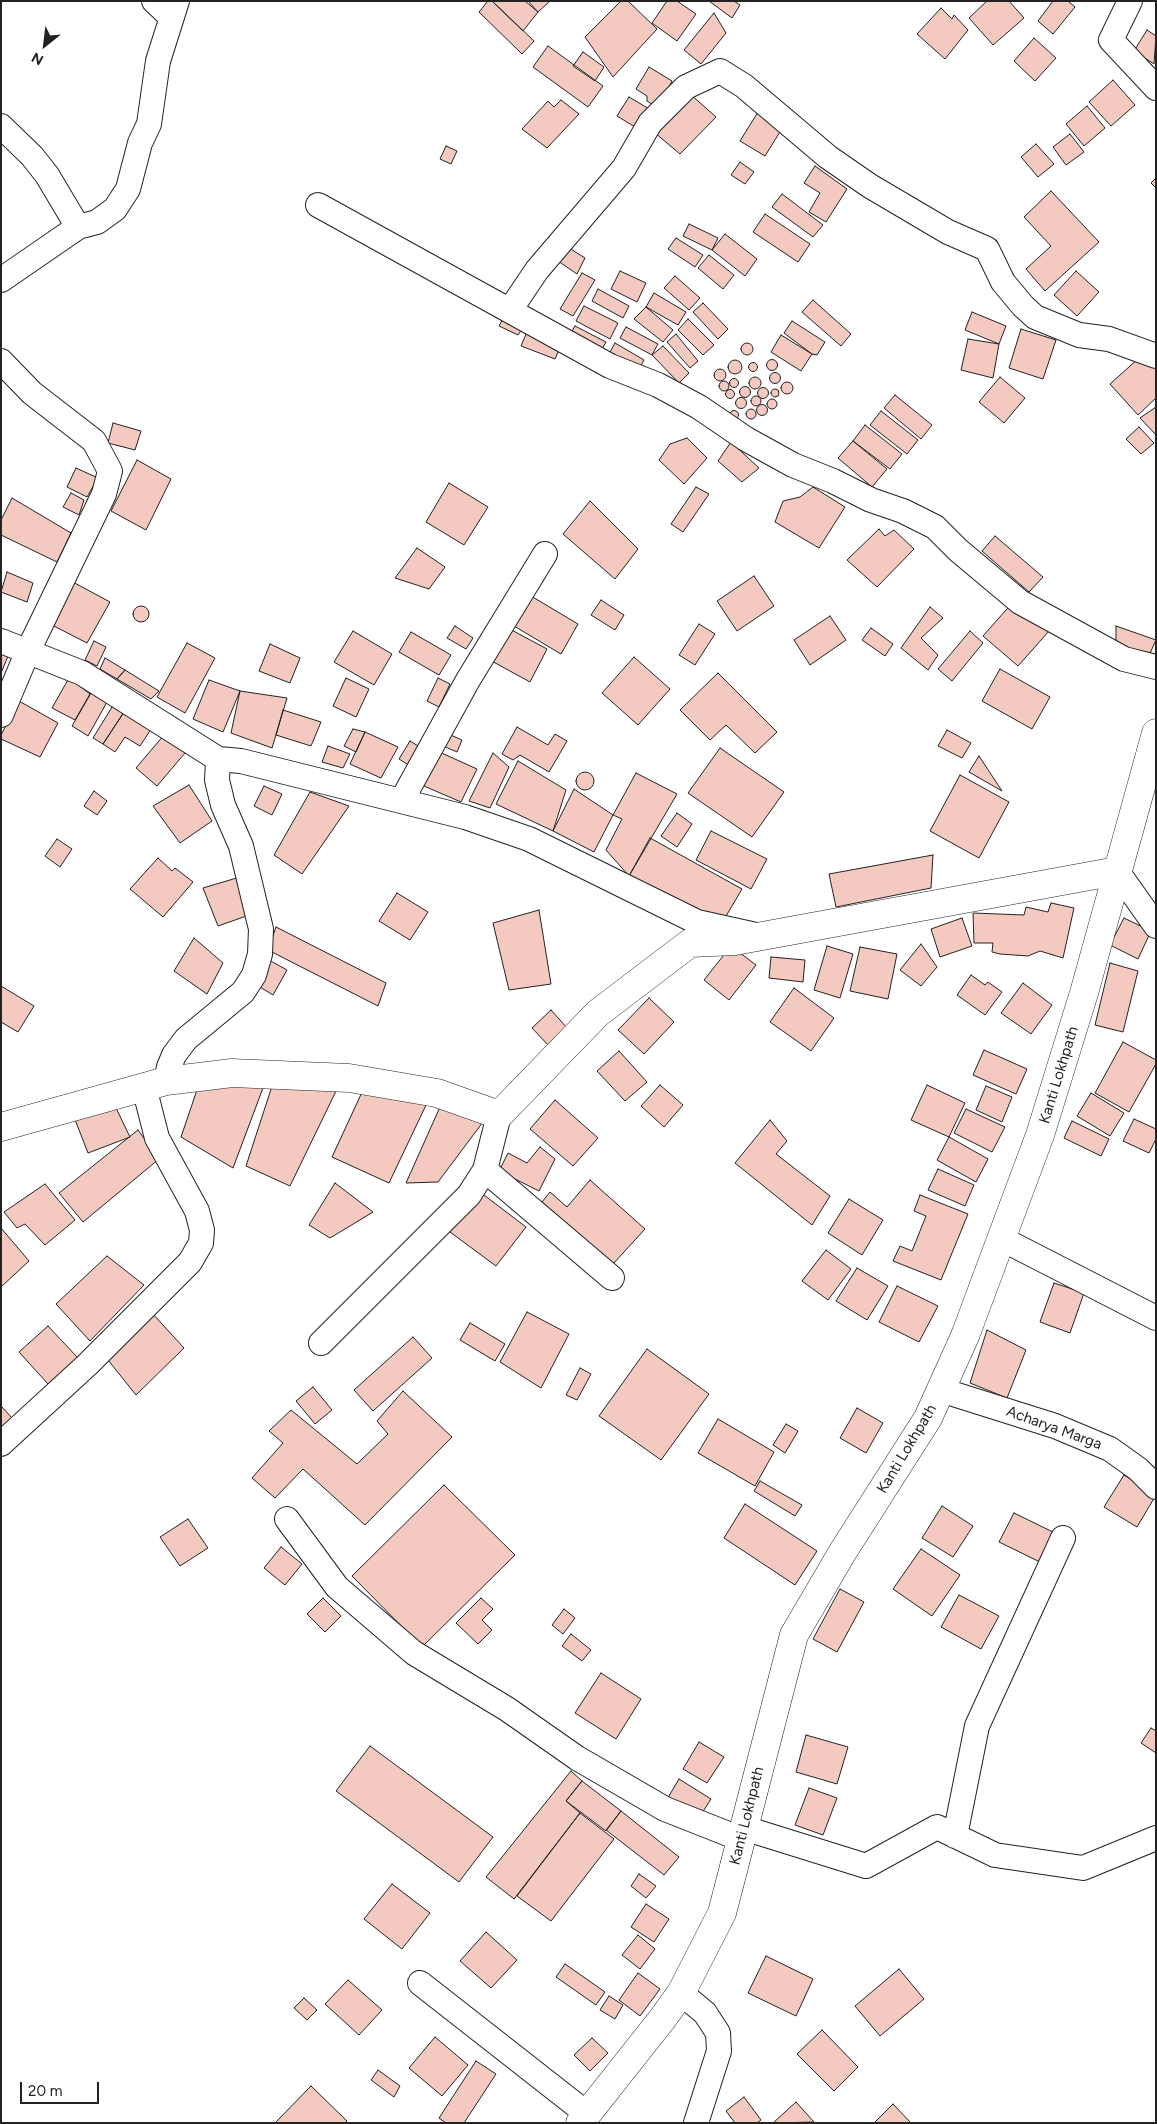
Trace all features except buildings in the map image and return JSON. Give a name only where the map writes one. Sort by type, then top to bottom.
[{"type":"main road","name":"Kanti Lokhpath","points":[[583,2118],[681,1993],[722,1913],[794,1635],[842,1553],[928,1418],[965,1336],[1040,1135],[1084,992],[1156,733]]},
{"type":"main road","points":[[1,1127],[155,1084],[232,1073],[349,1078],[436,1093],[499,1115],[598,1013],[690,944],[735,941],[1117,871]]},
{"type":"street","points":[[1130,1],[1111,40],[1156,88]]},
{"type":"street","points":[[1,280],[78,227],[97,222],[115,208],[128,189],[140,143],[149,124],[167,6]]},
{"type":"street","points":[[510,310],[537,270],[624,168],[650,123],[686,87],[720,70],[744,86],[828,157],[870,186],[948,232],[987,249],[1003,282],[1035,318],[1079,335],[1109,339],[1156,356]]},
{"type":"street","points":[[1,126],[32,156],[47,175],[78,227]]},
{"type":"street","points":[[318,205],[610,366],[658,385],[691,402],[746,438],[793,465],[833,481],[871,500],[903,511],[936,527],[972,562],[1020,602],[1124,659],[1156,667]]},
{"type":"street","points":[[1,361],[32,393],[94,441],[110,471],[104,494],[28,651],[1,715]]},
{"type":"street","points":[[402,800],[468,680],[545,554]]},
{"type":"street","points":[[1,641],[82,673],[218,758],[241,761],[465,817],[529,839],[698,922],[760,936]]},
{"type":"street","points":[[1,1444],[87,1365],[170,1283],[190,1262],[201,1243],[202,1230],[197,1211],[157,1138],[155,1084],[186,1039],[243,992],[254,976],[260,954],[261,929],[241,846],[223,805],[217,780],[218,758]]},
{"type":"street","points":[[1117,871],[1156,926]]},
{"type":"street","points":[[321,1343],[469,1195],[486,1170],[499,1115]]},
{"type":"street","points":[[486,1170],[612,1278]]},
{"type":"street","points":[[1002,1239],[1156,1318]]},
{"type":"street","name":"Acharya Marga","points":[[941,1390],[1055,1426],[1110,1449],[1138,1468],[1156,1487]]},
{"type":"street","points":[[287,1519],[337,1587],[414,1653],[507,1709],[577,1758],[665,1809],[743,1833],[866,1866],[937,1827],[995,1855],[1083,1868],[1156,1838]]},
{"type":"street","points":[[955,1836],[977,1726],[1063,1538]]},
{"type":"street","points":[[420,1984],[583,2118]]},
{"type":"street","points":[[681,1993],[705,2012],[718,2033],[720,2051],[696,2123]]}]
